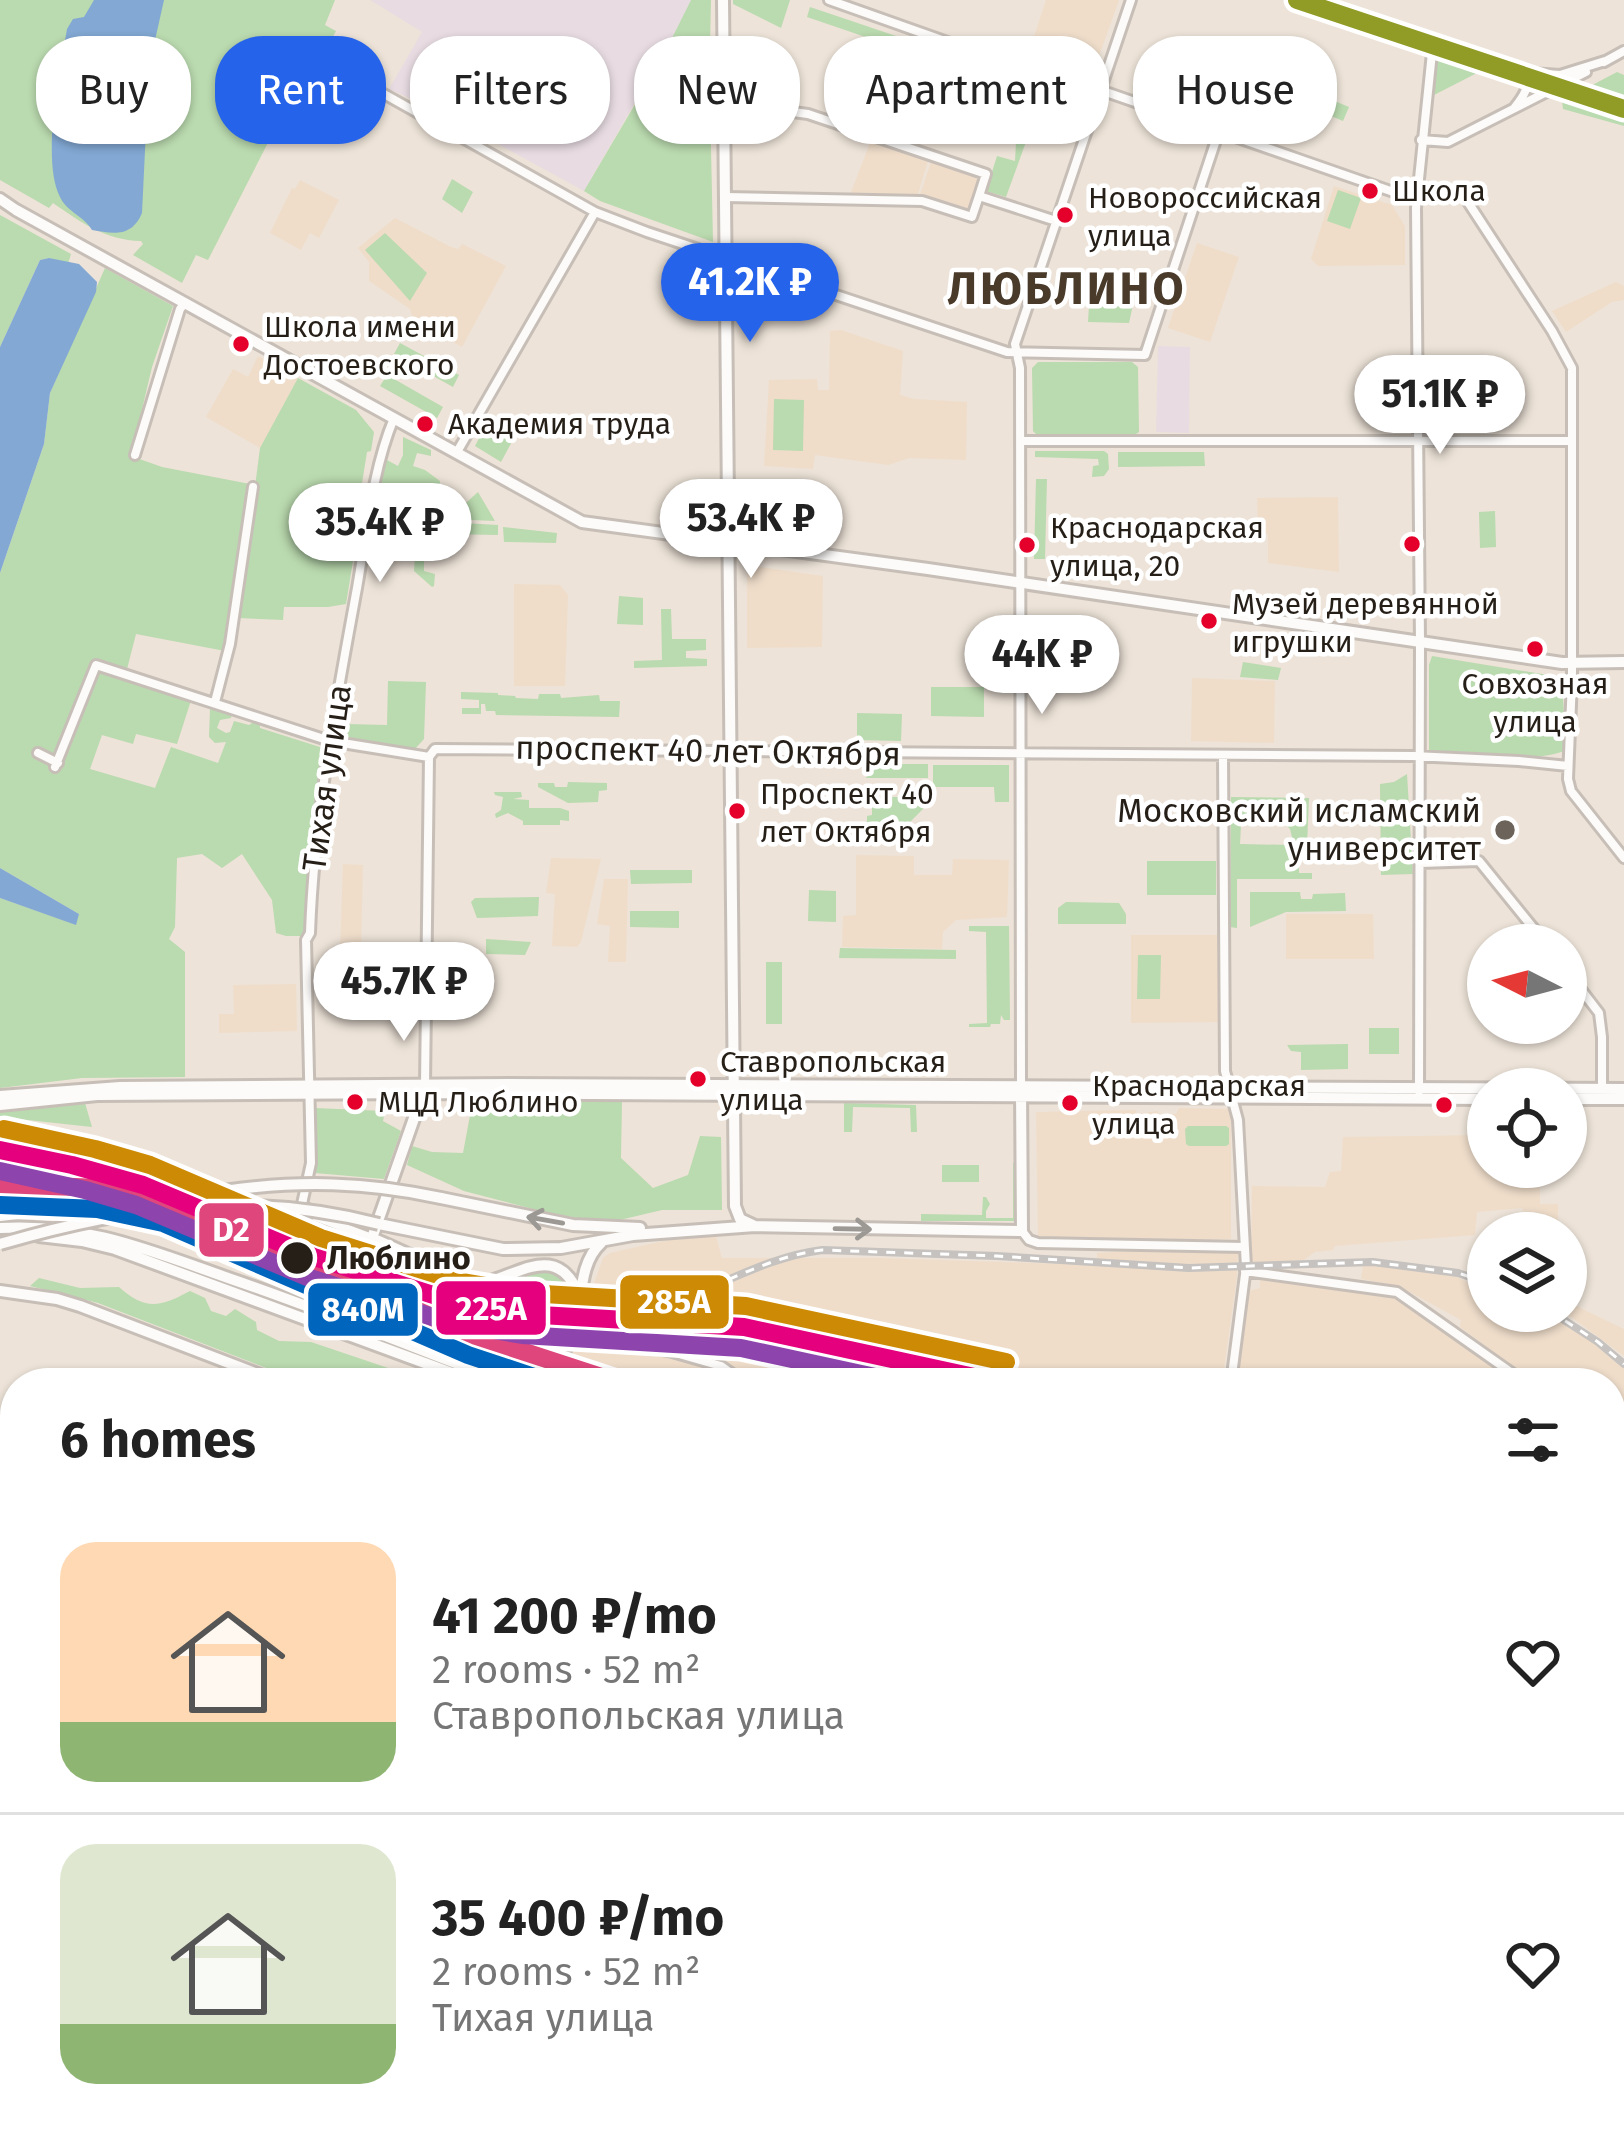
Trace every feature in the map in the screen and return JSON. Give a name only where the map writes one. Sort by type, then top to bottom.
[{"type":"main road","points":[[723,0],[735,1205],[740,1219],[755,1226]]},
{"type":"main road","points":[[0,199],[582,521],[1571,663],[1624,662]]},
{"type":"main road","points":[[0,1100],[101,1088],[1419,1093],[1624,1089]]},
{"type":"main road","points":[[395,1248],[372,1238],[425,1089]]},
{"type":"main road","points":[[0,1236],[223,1204],[324,1211],[503,1250],[755,1226],[1022,1231],[1021,1090]]},
{"type":"main road","points":[[1419,1093],[1467,1097]]},
{"type":"main road","points":[[1587,1099],[1624,1099]]},
{"type":"main road","points":[[0,1216],[276,1183],[353,1184],[573,1225],[625,1229],[718,1225],[727,1221],[735,1205]]},
{"type":"main road","points":[[378,1223],[379,1238],[451,1279],[467,1284],[491,1282],[525,1266],[550,1266],[567,1276],[579,1301],[593,1250],[608,1240]]},
{"type":"main road","points":[[0,1236],[51,1228],[118,1240],[467,1368]]},
{"type":"main road","points":[[0,1236],[50,1236],[115,1249],[438,1368]]},
{"type":"main road","points":[[0,1291],[80,1306],[242,1368]]},
{"type":"street","points":[[829,0],[931,36]]},
{"type":"street","points":[[1109,63],[1131,0]]},
{"type":"street","points":[[1310,0],[1525,74],[1560,75],[1605,61]]},
{"type":"street","points":[[1419,1093],[1416,194],[1432,44]]},
{"type":"street","points":[[1421,140],[1448,142],[1624,52]]},
{"type":"street","points":[[1514,108],[1526,89],[1525,74]]},
{"type":"street","points":[[386,95],[595,212],[1017,354],[1145,355],[1215,144]]},
{"type":"street","points":[[725,197],[922,201],[972,217],[986,174],[800,112]]},
{"type":"street","points":[[1021,1090],[1018,333],[1082,144]]},
{"type":"street","points":[[1256,144],[1402,195],[1429,190],[1464,196],[1560,344],[1572,368],[1571,791],[1624,858]]},
{"type":"street","points":[[979,196],[1056,221]]},
{"type":"street","points":[[458,452],[595,212]]},
{"type":"street","points":[[135,455],[185,303]]},
{"type":"street","name":"Тихая улица","points":[[372,1238],[316,1217],[302,1200],[311,1162],[306,940],[330,741],[376,482],[394,418]]},
{"type":"street","points":[[1021,441],[1572,441]]},
{"type":"street","points":[[215,702],[230,644],[253,487]]},
{"type":"street","name":"проспект 40 лет Октября","points":[[38,753],[57,765],[96,665],[330,741],[429,757],[435,748],[1420,757],[1568,766]]},
{"type":"street","points":[[1223,756],[1225,1071],[1238,1124],[1246,1271],[1233,1368]]},
{"type":"street","points":[[425,1089],[429,757]]},
{"type":"street","points":[[1420,862],[1479,861],[1529,924]]},
{"type":"street","points":[[1587,998],[1598,1013],[1603,1089]]},
{"type":"street","points":[[1022,1231],[1038,1243],[1244,1247]]},
{"type":"street","points":[[567,1276],[577,1277],[585,1270]]},
{"type":"street","points":[[1246,1271],[1397,1292],[1505,1368]]},
{"type":"street","points":[[810,1330],[984,1368]]},
{"type":"street","points":[[573,1331],[724,1368]]},
{"type":"shaded area","points":[[370,0],[691,0],[673,36],[634,36],[634,104],[584,191],[498,144],[610,144],[610,36],[420,36],[422,32]]},
{"type":"shaded area","points":[[1046,0],[1119,0],[1106,36],[1034,36]]},
{"type":"shaded area","points":[[410,53],[410,98],[389,89]]},
{"type":"shaded area","points":[[869,144],[929,158],[917,197],[850,195]]},
{"type":"shaded area","points":[[932,159],[978,175],[968,213],[919,197]]},
{"type":"shaded area","points":[[300,180],[339,200],[319,238],[310,233],[301,250],[270,233]]},
{"type":"shaded area","points":[[1334,186],[1392,205],[1405,226],[1405,265],[1318,266],[1311,259]]},
{"type":"shaded area","points":[[395,218],[451,247],[458,249],[462,244],[506,266],[462,347],[413,319],[410,309],[369,281],[369,262],[358,248]]},
{"type":"shaded area","points":[[1197,243],[1239,257],[1210,342],[1168,328]]},
{"type":"shaded area","points":[[1616,282],[1624,286],[1624,300],[1612,302],[1566,332],[1552,311]]},
{"type":"shaded area","points":[[841,330],[903,351],[900,395],[967,402],[966,460],[909,458],[888,465],[815,455],[813,469],[764,466],[769,380],[817,379],[818,390],[829,390],[830,331]]},
{"type":"shaded area","points":[[1158,346],[1190,347],[1189,433],[1156,432]]},
{"type":"shaded area","points":[[258,356],[298,378],[260,448],[206,417],[233,369],[248,377]]},
{"type":"shaded area","points":[[1338,497],[1339,572],[1268,563],[1268,534],[1258,533],[1257,498]]},
{"type":"shaded area","points":[[747,565],[823,576],[822,647],[747,648]]},
{"type":"shaded area","points":[[514,584],[560,585],[568,595],[565,686],[514,686]]},
{"type":"shaded area","points":[[1192,678],[1275,681],[1274,743],[1191,741]]},
{"type":"shaded area","points":[[856,855],[914,856],[914,875],[952,875],[953,859],[1009,860],[1007,917],[956,920],[943,932],[942,949],[842,947],[843,916],[856,915]]},
{"type":"shaded area","points":[[551,858],[601,859],[577,947],[552,946],[555,894],[546,893]]},
{"type":"shaded area","points":[[343,864],[363,865],[361,951],[340,950]]},
{"type":"shaded area","points":[[604,879],[628,879],[626,962],[608,962],[610,926],[597,924]]},
{"type":"shaded area","points":[[1286,914],[1373,914],[1374,959],[1286,959]]},
{"type":"shaded area","points":[[1131,935],[1218,935],[1218,1022],[1131,1023]]},
{"type":"shaded area","points":[[296,984],[297,1031],[219,1033],[219,1014],[234,1014],[233,985]]},
{"type":"shaded area","points":[[1179,1108],[1231,1109],[1231,1239],[1112,1243],[1038,1239],[1036,1112],[1176,1114]]},
{"type":"shaded area","points":[[1467,1135],[1467,1188],[1540,1188],[1540,1204],[1558,1204],[1558,1212],[1522,1208],[1467,1212],[1467,1236],[1335,1246],[1304,1260],[1251,1264],[1252,1186],[1325,1187],[1330,1172],[1341,1171],[1343,1137]]},
{"type":"shaded area","points":[[0,1136],[37,1139],[93,1151],[200,1186],[317,1234],[321,1229],[334,1232],[330,1245],[416,1280],[554,1308],[588,1309],[603,1258],[610,1253],[686,1236],[716,1236],[722,1258],[1097,1265],[1097,1253],[1178,1248],[1238,1251],[1237,1276],[1224,1368],[1002,1368],[807,1326],[805,1333],[960,1368],[514,1368],[415,1333],[341,1300],[338,1304],[163,1226],[167,1232],[274,1279],[137,1224],[82,1210],[0,1201]]},
{"type":"shaded area","points":[[1390,1265],[1457,1277],[1467,1282],[1467,1332],[1580,1332],[1624,1368],[1515,1368],[1460,1327],[1461,1320],[1399,1286],[1361,1279],[1363,1266]]},
{"type":"shaded area","points":[[1260,1278],[1278,1278],[1399,1298],[1497,1368],[1239,1368],[1249,1291],[1260,1288]]},
{"type":"shaded area","points":[[1587,1311],[1624,1329],[1624,1356],[1587,1329]]},
{"type":"green space","points":[[0,0],[335,0],[325,25],[336,31],[333,36],[215,36],[215,144],[267,144],[208,260],[196,255],[182,283],[133,255],[141,241],[105,234],[53,203],[49,208],[0,180]]},
{"type":"green space","points":[[691,0],[711,0],[710,36],[673,36]]},
{"type":"green space","points":[[733,0],[790,0],[781,28]]},
{"type":"green space","points":[[810,7],[896,36],[863,36],[807,17]]},
{"type":"green space","points":[[1448,56],[1479,66],[1477,73],[1434,95],[1435,61]]},
{"type":"green space","points":[[1617,72],[1624,75],[1624,126],[1563,109],[1562,101]]},
{"type":"green space","points":[[1337,102],[1349,107],[1343,121],[1337,118]]},
{"type":"green space","points":[[634,106],[634,144],[711,144],[713,242],[600,201],[584,191]]},
{"type":"green space","points":[[1016,144],[1025,144],[1006,197],[986,191],[997,156],[1015,161]]},
{"type":"green space","points":[[452,179],[473,192],[462,213],[442,199]]},
{"type":"green space","points":[[1338,190],[1361,198],[1350,229],[1327,221]]},
{"type":"green space","points":[[0,215],[71,254],[68,264],[40,260],[0,347]]},
{"type":"green space","points":[[385,233],[427,273],[410,301],[365,250]]},
{"type":"green space","points":[[105,268],[173,306],[152,367],[131,456],[162,467],[250,484],[225,651],[136,634],[127,669],[194,691],[177,744],[136,734],[133,744],[102,735],[90,769],[155,788],[171,747],[218,763],[226,742],[215,743],[209,737],[210,709],[232,714],[220,720],[217,728],[226,733],[234,721],[249,725],[259,719],[260,728],[323,748],[310,839],[306,936],[276,933],[272,900],[242,854],[222,868],[202,854],[177,858],[175,927],[169,939],[185,952],[185,1077],[82,1078],[0,1088],[0,898],[75,924],[79,914],[0,868],[0,573],[44,444],[50,393]]},
{"type":"green space","points":[[1115,284],[1128,289],[1130,284],[1137,286],[1129,323],[1088,322],[1089,306],[1122,306],[1123,302],[1110,297]]},
{"type":"green space","points":[[400,343],[459,375],[453,387],[394,354]]},
{"type":"green space","points":[[1038,362],[1132,362],[1138,367],[1139,432],[1133,436],[1038,436],[1033,431],[1032,368]]},
{"type":"green space","points":[[387,375],[443,407],[437,418],[380,386]]},
{"type":"green space","points":[[298,378],[356,410],[374,432],[367,452],[346,604],[284,607],[283,620],[238,618],[260,448]]},
{"type":"green space","points":[[774,399],[804,400],[803,451],[773,450]]},
{"type":"green space","points":[[489,419],[516,434],[501,462],[475,446]]},
{"type":"green space","points":[[403,437],[431,450],[431,456],[417,453],[413,466],[440,481],[439,508],[426,506],[420,514],[436,545],[424,559],[424,571],[435,574],[432,587],[414,571],[416,542],[380,539],[381,531],[372,522],[385,459],[398,466]]},
{"type":"green space","points":[[1035,451],[1104,451],[1109,469],[1104,476],[1092,477],[1098,459],[1035,457]]},
{"type":"green space","points":[[1118,452],[1204,452],[1205,466],[1118,467]]},
{"type":"green space","points":[[1036,479],[1047,479],[1045,559],[1034,559]]},
{"type":"green space","points":[[478,492],[495,521],[448,519]]},
{"type":"green space","points":[[1495,511],[1496,547],[1480,548],[1479,512]]},
{"type":"green space","points":[[445,522],[498,525],[498,535],[445,534]]},
{"type":"green space","points":[[503,527],[557,533],[556,543],[504,542]]},
{"type":"green space","points":[[619,596],[643,598],[643,625],[617,624]]},
{"type":"green space","points":[[661,609],[671,609],[672,639],[706,639],[706,650],[686,651],[686,658],[707,659],[707,666],[634,668],[634,661],[662,660]]},
{"type":"green space","points":[[1432,656],[1560,677],[1566,750],[1519,757],[1429,750]]},
{"type":"green space","points":[[1243,662],[1281,668],[1278,680],[1240,677]]},
{"type":"green space","points":[[388,681],[426,682],[424,739],[414,750],[343,736],[345,724],[387,725]]},
{"type":"green space","points":[[931,687],[984,687],[984,717],[931,716]]},
{"type":"green space","points":[[461,692],[538,699],[539,694],[560,694],[561,698],[599,695],[600,701],[620,701],[619,717],[496,715],[486,711],[485,704],[481,704],[481,714],[462,714],[462,708],[479,708],[479,700],[461,699]]},
{"type":"green space","points":[[857,713],[902,714],[901,741],[857,740]]},
{"type":"green space","points":[[872,764],[928,764],[928,778],[866,778]]},
{"type":"green space","points":[[933,765],[1009,765],[1009,802],[995,802],[994,787],[933,787]]},
{"type":"green space","points":[[1407,774],[1413,874],[1381,875],[1380,784]]},
{"type":"green space","points":[[568,782],[607,783],[607,790],[599,791],[598,802],[568,803],[538,787],[538,783],[554,783],[567,787]]},
{"type":"green space","points":[[494,792],[521,792],[522,797],[513,799],[529,800],[529,808],[569,811],[569,821],[523,825],[508,813],[496,818],[503,797]]},
{"type":"green space","points":[[868,797],[928,797],[929,803],[907,825],[867,825],[867,816],[872,815]]},
{"type":"green space","points":[[1231,797],[1309,798],[1307,846],[1293,841],[1285,824],[1241,825],[1240,844],[1291,845],[1298,849],[1299,873],[1312,873],[1312,879],[1237,879],[1237,928],[1230,927]]},
{"type":"green space","points":[[1147,861],[1216,861],[1216,895],[1147,895]]},
{"type":"green space","points":[[630,870],[692,870],[692,883],[631,884]]},
{"type":"green space","points":[[809,890],[836,891],[836,922],[808,921]]},
{"type":"green space","points":[[1250,892],[1300,892],[1301,899],[1345,893],[1346,911],[1286,912],[1250,927]]},
{"type":"green space","points":[[539,897],[538,916],[477,918],[471,902],[475,898]]},
{"type":"green space","points":[[1066,902],[1119,903],[1126,924],[1058,924],[1058,908]]},
{"type":"green space","points":[[630,911],[679,911],[679,928],[630,927]]},
{"type":"green space","points":[[969,926],[1009,926],[1010,1020],[1001,1015],[1000,1024],[990,1027],[969,1027],[987,1023],[986,932],[969,931]]},
{"type":"green space","points":[[486,939],[531,942],[525,955],[486,954]]},
{"type":"green space","points":[[840,948],[956,950],[956,959],[839,958]]},
{"type":"green space","points":[[1138,955],[1161,955],[1160,999],[1137,999]]},
{"type":"green space","points":[[766,962],[782,962],[782,1024],[766,1024]]},
{"type":"green space","points":[[1369,1028],[1399,1028],[1399,1054],[1369,1054]]},
{"type":"green space","points":[[1348,1044],[1348,1069],[1301,1070],[1301,1052],[1287,1045]]},
{"type":"green space","points":[[473,1099],[622,1100],[621,1158],[653,1188],[688,1175],[700,1136],[721,1137],[722,1210],[662,1210],[607,1223],[464,1191],[407,1165],[412,1146],[463,1153]]},
{"type":"green space","points":[[85,1103],[92,1127],[0,1117],[0,1112]]},
{"type":"green space","points":[[844,1103],[916,1105],[917,1132],[911,1132],[910,1108],[853,1107],[852,1132],[844,1132]]},
{"type":"green space","points":[[315,1108],[385,1111],[383,1121],[401,1131],[384,1179],[315,1173]]},
{"type":"green space","points":[[1188,1126],[1226,1126],[1229,1144],[1189,1146]]},
{"type":"green space","points":[[1017,1162],[1018,1221],[921,1221],[921,1214],[982,1215],[983,1197],[990,1204],[986,1218],[1013,1218],[1013,1163]]},
{"type":"green space","points":[[942,1165],[979,1165],[979,1182],[942,1182]]},
{"type":"green space","points":[[549,1270],[568,1286],[575,1309],[478,1295],[477,1289],[524,1271]]},
{"type":"green space","points":[[39,1278],[80,1288],[119,1287],[153,1304],[190,1291],[205,1298],[211,1311],[226,1316],[235,1309],[256,1322],[257,1330],[279,1341],[311,1342],[388,1368],[266,1368],[98,1303],[30,1286]]},
{"type":"water","points":[[94,0],[164,0],[156,36],[66,36],[73,19],[84,17]]},
{"type":"water","points":[[53,144],[145,144],[142,213],[137,221],[126,231],[92,230],[60,197]]},
{"type":"water","points":[[40,260],[79,264],[97,282],[96,292],[50,393],[44,444],[0,573],[0,347]]},
{"type":"water","points":[[0,868],[79,914],[76,925],[0,898]]},
{"type":"tunnel","points":[[564,1368],[572,1335]]},
{"type":"railway","points":[[0,1158],[93,1174],[150,1191]]},
{"type":"railway","points":[[169,1198],[445,1319],[588,1368]]},
{"type":"railway","points":[[252,1213],[300,1241]]},
{"type":"railway","points":[[645,1311],[776,1261],[822,1250],[1189,1268],[1373,1262],[1467,1276]]},
{"type":"railway","points":[[382,1275],[454,1298],[552,1315]]},
{"type":"railway","points":[[600,1313],[726,1302]]},
{"type":"railway","points":[[1583,1332],[1624,1364]]},
{"type":"transit line","points":[[1297,0],[1624,109]]},
{"type":"transit line","name":"285А","points":[[4,1129],[150,1165],[321,1238],[457,1281],[527,1293],[746,1306],[1006,1362]]},
{"type":"transit line","name":"225А","points":[[0,1150],[143,1185],[314,1257],[452,1301],[524,1314],[744,1327],[933,1368]]},
{"type":"transit line","points":[[0,1171],[136,1205],[307,1277],[448,1322],[522,1335],[741,1348],[834,1368]]},
{"type":"transit line","name":"D2","points":[[0,1184],[100,1188],[169,1203],[476,1336],[574,1368]]},
{"type":"transit line","name":"840М","points":[[0,1205],[97,1209],[163,1223],[507,1368]]},
{"type":"place","name":"Школа","points":[[1370,191]]},
{"type":"place","name":"Новороссийская улица","points":[[1065,215]]},
{"type":"place","name":"Школа имени Достоевского","points":[[241,344]]},
{"type":"place","name":"Академия труда","points":[[425,424]]},
{"type":"place","name":"Краснодарская улица, 20","points":[[1027,545]]},
{"type":"place","name":"Музей деревянной игрушки","points":[[1209,621]]},
{"type":"place","name":"Совхозная улица","points":[[1535,649]]},
{"type":"place","name":"Проспект 40 лет Октября","points":[[737,811]]},
{"type":"place","name":"Московский исламский университет","points":[[1505,830]]},
{"type":"place","name":"Ставропольская улица","points":[[698,1079]]},
{"type":"place","name":"МЦД Люблино","points":[[355,1102]]},
{"type":"place","name":"Краснодарская улица","points":[[1070,1103]]},
{"type":"place","name":"Люблино","points":[[297,1258]]},
{"type":"district","name":"ЛЮБЛИНО","points":[[1067,289]]}]
